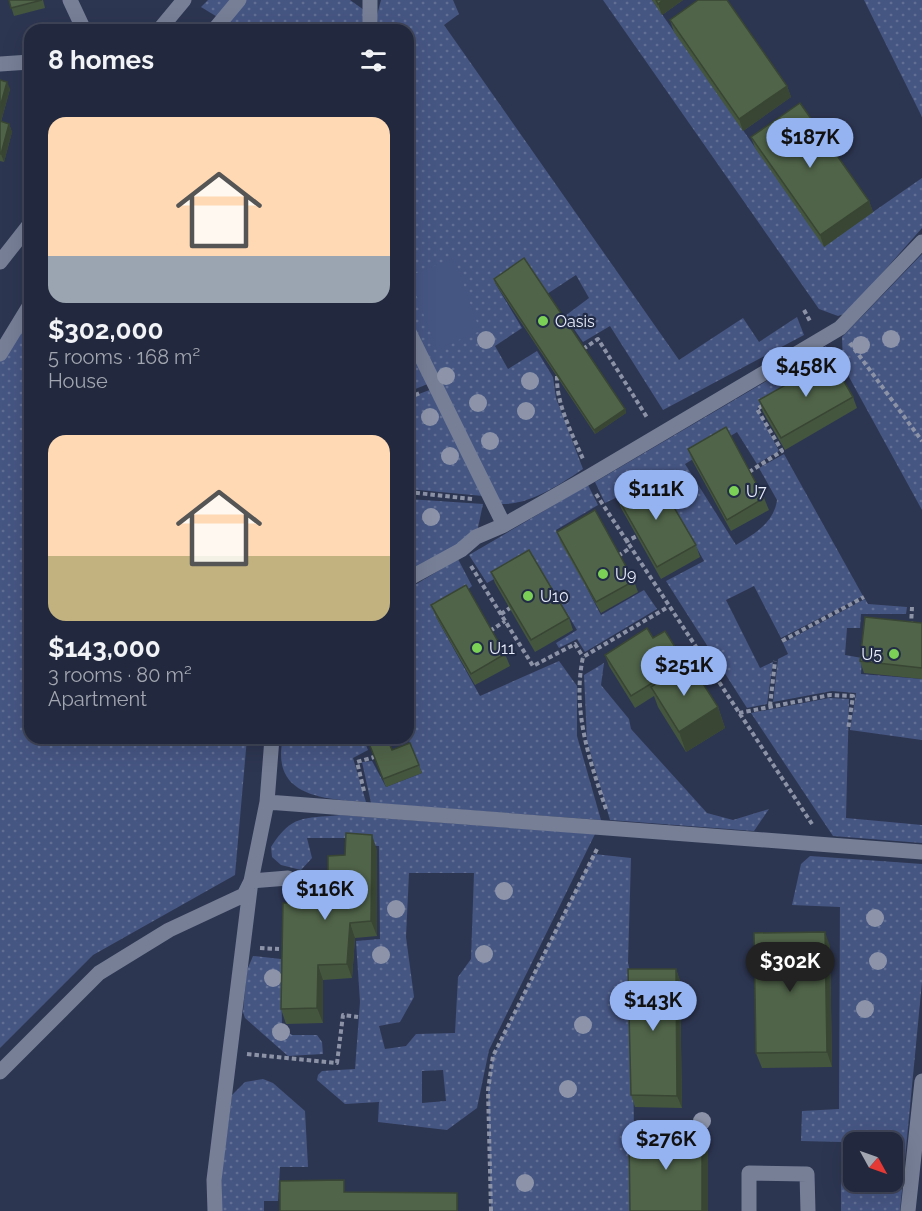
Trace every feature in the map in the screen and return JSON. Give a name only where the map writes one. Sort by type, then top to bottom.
[{"type":"street","points":[[70,0],[81,24]]},
{"type":"street","points":[[164,24],[184,0]]},
{"type":"street","points":[[219,24],[238,0]]},
{"type":"street","points":[[370,0],[370,24]]},
{"type":"street","points":[[0,64],[24,62]]},
{"type":"street","points":[[0,262],[24,232]]},
{"type":"street","points":[[414,576],[461,550],[476,537],[504,525],[590,476],[840,328],[922,242]]},
{"type":"street","points":[[0,354],[24,315]]},
{"type":"street","points":[[414,342],[504,525]]},
{"type":"street","points":[[215,1211],[214,1179],[250,881],[267,802],[272,744]]},
{"type":"street","points":[[267,802],[922,852]]},
{"type":"street","points":[[250,881],[288,878]]},
{"type":"street","points":[[0,1072],[99,973],[169,930],[244,895],[250,881]]},
{"type":"street","points":[[908,1211],[922,1081]]},
{"type":"street","points":[[749,1211],[749,1173],[807,1174],[808,1211]]},
{"type":"path","points":[[840,328],[892,404],[922,441]]},
{"type":"path","points":[[583,349],[598,339],[650,423]]},
{"type":"path","points":[[830,368],[840,363]]},
{"type":"path","points":[[557,376],[556,386],[562,406],[590,476]]},
{"type":"path","points":[[749,472],[782,451],[757,408],[776,398]]},
{"type":"path","points":[[414,493],[493,502]]},
{"type":"path","points":[[602,507],[825,843]]},
{"type":"path","points":[[625,542],[637,536]]},
{"type":"path","points":[[618,556],[630,549]]},
{"type":"path","points":[[461,550],[533,666],[575,644],[583,657],[578,678],[583,739],[607,811],[608,828],[493,1056],[488,1090],[491,1211]]},
{"type":"path","points":[[782,641],[864,597]]},
{"type":"path","points":[[583,657],[668,607]]},
{"type":"path","points":[[911,627],[912,608]]},
{"type":"path","points":[[501,614],[510,609]]},
{"type":"path","points":[[490,631],[505,621]]},
{"type":"path","points":[[906,633],[906,626],[922,629]]},
{"type":"path","points":[[770,706],[775,661]]},
{"type":"path","points":[[739,713],[830,695],[853,696],[848,730]]},
{"type":"path","points":[[369,810],[357,762],[374,757]]},
{"type":"path","points":[[230,1053],[337,1063],[343,1015],[358,1017]]},
{"type":"shaded area","points":[[208,0],[232,0],[219,18],[201,7]]},
{"type":"shaded area","points":[[239,0],[350,0],[364,10],[365,24],[221,24]]},
{"type":"shaded area","points":[[381,0],[453,0],[459,14],[444,25],[679,360],[743,318],[759,342],[797,317],[804,335],[663,410],[610,326],[583,342],[565,316],[589,298],[576,275],[547,294],[525,259],[495,283],[522,328],[495,346],[508,369],[537,351],[553,377],[556,398],[583,469],[533,498],[501,504],[414,329],[414,24],[378,24],[377,15]]},
{"type":"shaded area","points":[[603,0],[652,0],[824,246],[922,178],[922,228],[847,313],[838,316],[819,309]]},
{"type":"shaded area","points":[[864,0],[922,0],[922,117]]},
{"type":"shaded area","points":[[922,254],[922,510],[843,366],[842,337]]},
{"type":"shaded area","points":[[454,258],[480,331],[437,349],[414,289],[414,274]]},
{"type":"shaded area","points":[[24,315],[24,744],[246,744],[235,875],[93,955],[0,1048],[0,354]]},
{"type":"shaded area","points":[[826,346],[832,364],[757,409],[779,451],[757,464],[737,432],[685,464],[736,545],[762,527],[772,515],[777,500],[759,468],[784,454],[863,596],[781,638],[754,586],[726,600],[760,668],[773,662],[767,704],[747,708],[666,581],[704,561],[658,478],[605,503],[595,482]]},
{"type":"shaded area","points":[[414,355],[430,383],[414,390]]},
{"type":"shaded area","points":[[435,388],[483,496],[414,490],[414,396]]},
{"type":"shaded area","points":[[588,485],[598,505],[556,530],[601,615],[644,590],[657,609],[585,652],[577,639],[559,648],[556,643],[577,630],[533,557],[487,583],[469,555]]},
{"type":"shaded area","points":[[414,499],[483,504],[476,537],[414,575]]},
{"type":"shaded area","points":[[458,559],[472,586],[436,617],[480,696],[559,661],[577,686],[577,736],[601,820],[371,803],[362,762],[372,761],[386,787],[422,773],[410,744],[414,744],[414,585]]},
{"type":"shaded area","points":[[865,599],[868,604],[907,607],[906,614],[861,614],[860,628],[847,628],[845,655],[862,658],[861,674],[922,679],[922,740],[850,730],[856,693],[832,691],[773,702],[778,659],[788,654],[783,643]]},
{"type":"shaded area","points":[[604,663],[601,685],[629,719],[631,729],[707,813],[733,820],[769,809],[754,831],[610,820],[587,741],[584,675]]},
{"type":"shaded area","points":[[829,698],[849,699],[846,818],[922,825],[922,843],[833,836],[751,713]]},
{"type":"shaded area","points":[[282,744],[366,744],[368,750],[353,758],[366,802],[333,799],[304,791],[292,783],[285,772],[281,758]]},
{"type":"shaded area","points":[[340,815],[595,834],[489,1050],[477,1108],[447,1130],[378,1122],[379,1102],[345,1104],[317,1080],[322,1071],[355,1069],[360,1002],[356,941],[380,939],[379,846],[358,845],[358,838],[307,838],[312,858],[301,870],[281,865],[272,857],[271,847],[278,836],[292,823],[307,818]],"holes":[[[409,873],[474,873],[471,959],[458,977],[455,1033],[416,1034],[406,1046],[385,1049],[379,1026],[400,1022],[414,997],[406,937]],[[443,1070],[446,1101],[422,1103],[422,1071]]]},
{"type":"shaded area","points":[[594,854],[631,858],[628,963],[632,980],[635,1211],[491,1211],[488,1090],[493,1056]]},
{"type":"shaded area","points":[[810,856],[922,864],[922,982],[903,1180],[903,1132],[843,1132],[843,1192],[902,1192],[900,1211],[841,1211],[841,1142],[801,1141],[802,1111],[839,1109],[840,907],[792,905],[801,864]]},
{"type":"shaded area","points":[[253,956],[281,959],[282,1028],[292,1035],[317,1035],[322,1042],[323,1054],[288,1056],[245,1018],[243,1012],[247,970]]},
{"type":"shaded area","points":[[263,1079],[273,1083],[305,1111],[308,1167],[280,1167],[278,1201],[264,1201],[264,1211],[222,1211],[221,1178],[232,1095],[245,1082]]},
{"type":"building","points":[[9,0],[42,0],[11,8]]},
{"type":"building","points":[[698,0],[727,0],[787,86],[739,119],[670,20]]},
{"type":"building","points":[[0,80],[7,82],[0,107]]},
{"type":"building","points":[[800,103],[869,201],[820,235],[751,137]]},
{"type":"building","points":[[0,121],[9,124],[1,154],[0,154]]},
{"type":"building","name":"Oasis","points":[[524,258],[625,409],[594,430],[494,279]]},
{"type":"building","points":[[831,359],[853,397],[781,438],[759,400]]},
{"type":"building","name":"U7","points":[[726,427],[764,498],[727,520],[688,449]]},
{"type":"building","points":[[655,475],[696,545],[657,567],[617,497]]},
{"type":"building","name":"U9","points":[[595,510],[634,581],[596,602],[557,532]]},
{"type":"building","name":"U10","points":[[529,550],[569,618],[531,640],[491,572]]},
{"type":"building","name":"U11","points":[[466,585],[505,654],[471,674],[431,605]]},
{"type":"building","name":"U5","points":[[865,617],[922,623],[922,668],[860,661]]},
{"type":"building","points":[[647,628],[653,638],[665,631],[685,663],[631,696],[605,655]]},
{"type":"building","points":[[689,662],[718,707],[679,732],[651,687]]},
{"type":"building","points":[[369,744],[390,744],[392,750],[410,744],[419,765],[383,779]]},
{"type":"building","points":[[346,833],[372,835],[371,921],[350,923],[347,964],[318,965],[317,1008],[281,1009],[283,903],[298,903],[299,878],[328,877],[328,856],[345,855]]},
{"type":"building","points":[[825,932],[827,1052],[756,1053],[754,933]]},
{"type":"building","points":[[628,969],[676,969],[677,1096],[631,1095]]},
{"type":"building","points":[[629,1132],[702,1132],[702,1211],[630,1211]]},
{"type":"building","points":[[344,1180],[344,1192],[457,1193],[457,1211],[280,1211],[280,1181]]},
{"type":"place","name":"Oasis","points":[[543,321]]},
{"type":"place","name":"U7","points":[[734,491]]},
{"type":"place","name":"U9","points":[[603,574]]},
{"type":"place","name":"U10","points":[[528,596]]},
{"type":"place","name":"U11","points":[[477,648]]},
{"type":"place","name":"U5","points":[[894,654]]}]
